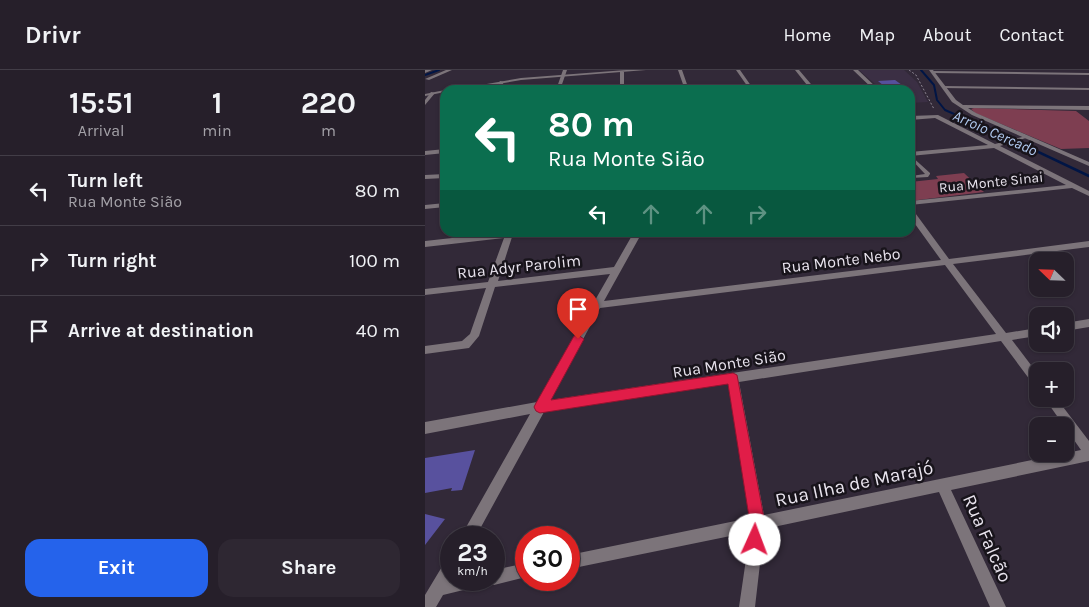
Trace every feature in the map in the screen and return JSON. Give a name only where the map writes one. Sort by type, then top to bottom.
[{"type":"street","points":[[425,72],[430,70]]},
{"type":"street","points":[[427,79],[450,70]]},
{"type":"street","points":[[560,85],[565,70]]},
{"type":"street","points":[[483,85],[563,76],[644,70]]},
{"type":"street","points":[[680,70],[685,85]]},
{"type":"street","points":[[738,70],[748,85]]},
{"type":"street","points":[[797,70],[810,85]]},
{"type":"street","points":[[855,70],[872,85]]},
{"type":"street","points":[[932,71],[1089,74]]},
{"type":"street","points":[[932,71],[961,106],[1021,138],[1089,164]]},
{"type":"street","points":[[621,85],[622,72]]},
{"type":"street","points":[[944,87],[1089,89]]},
{"type":"street","points":[[425,95],[440,93]]},
{"type":"street","points":[[425,103],[433,94]]},
{"type":"street","points":[[961,106],[1089,108]]},
{"type":"street","points":[[915,118],[937,116],[1089,194]]},
{"type":"street","points":[[915,154],[995,146],[1021,138]]},
{"type":"street","points":[[425,153],[440,152]]},
{"type":"street","points":[[425,178],[440,176]]},
{"type":"street","name":"Rua Monte Sinai","points":[[915,202],[1074,186]]},
{"type":"street","points":[[425,207],[440,206]]},
{"type":"street","points":[[915,219],[1029,370]]},
{"type":"street","points":[[425,244],[484,237]]},
{"type":"street","points":[[425,350],[465,345],[475,336],[508,237]]},
{"type":"street","points":[[474,526],[635,237]]},
{"type":"street","name":"Rua Monte Nebo","points":[[597,305],[1089,244]]},
{"type":"street","name":"Rua Adyr Parolim","points":[[425,292],[617,270]]},
{"type":"street","points":[[1074,326],[1089,323]]},
{"type":"street","name":"Rua Monte Sião","points":[[425,428],[540,407],[1029,333]]},
{"type":"street","points":[[733,378],[757,523],[747,607]]},
{"type":"street","points":[[1057,407],[1089,451]]},
{"type":"street","name":"Rua Ilha de Marajó","points":[[580,560],[1089,455]]},
{"type":"street","name":"Rua Falcão","points":[[942,485],[998,607]]},
{"type":"street","points":[[427,607],[440,584]]},
{"type":"lane","points":[[915,160],[928,174],[915,178]]},
{"type":"path","points":[[909,70],[916,75],[937,116]]},
{"type":"shaded area","points":[[859,70],[904,70],[917,82],[928,102],[915,103],[915,85],[876,85]]},
{"type":"shaded area","points":[[971,109],[1076,111],[1089,121],[1089,148],[1061,149],[975,113]]},
{"type":"shaded area","points":[[964,173],[984,192],[915,200],[915,181],[938,179],[936,176]]},
{"type":"building","points":[[895,80],[902,85],[883,85],[878,81]]},
{"type":"building","points":[[475,450],[462,490],[451,491],[452,488],[425,493],[425,458]]},
{"type":"building","points":[[425,514],[445,519],[425,545]]},
{"type":"waterway","points":[[425,75],[439,70]]},
{"type":"waterway","name":"Arroio Cercado","points":[[921,70],[934,85],[937,100],[945,110],[993,131]]},
{"type":"waterway","name":"Arroio Cercado","points":[[990,129],[1089,176]]},
{"type":"route","points":[[578,339],[540,407],[733,378],[757,523],[755,540]]}]
